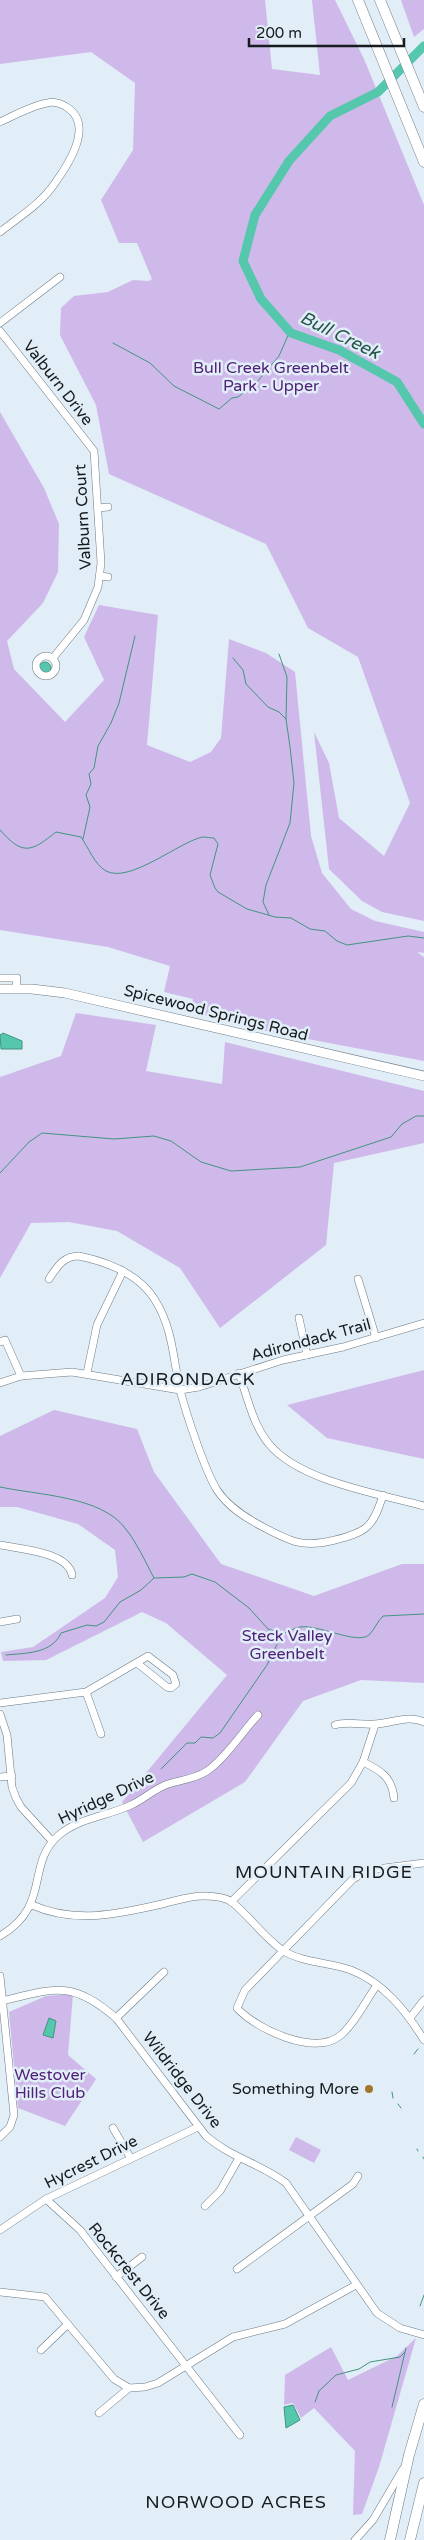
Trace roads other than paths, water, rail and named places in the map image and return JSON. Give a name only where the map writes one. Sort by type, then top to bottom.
[{"type":"highway","points":[[358,0],[424,162]]},
{"type":"highway","points":[[380,0],[424,107]]},
{"type":"highway","points":[[390,2540],[409,2455],[424,2404]]},
{"type":"highway","points":[[410,2540],[424,2483]]},
{"type":"main road","name":"Spicewood Springs Road","points":[[0,989],[49,990],[98,1000],[234,1034],[424,1076]]},
{"type":"street","points":[[0,122],[49,102],[61,104],[73,112],[79,124],[77,143],[55,184],[38,203],[0,232]]},
{"type":"street","points":[[0,323],[60,277]]},
{"type":"street","name":"Valburn Drive","points":[[0,331],[94,451]]},
{"type":"street","name":"Valburn Court","points":[[53,658],[84,620],[94,599],[100,576],[94,451]]},
{"type":"street","points":[[98,508],[108,507]]},
{"type":"street","points":[[100,576],[108,577]]},
{"type":"street","points":[[0,978],[17,978],[16,989]]},
{"type":"street","points":[[49,1279],[61,1262],[72,1256],[85,1258],[123,1272],[141,1282],[161,1310],[171,1336],[180,1390],[218,1491],[247,1518],[286,1540],[310,1545],[362,1532],[375,1518],[383,1495]]},
{"type":"street","points":[[87,1373],[97,1325],[123,1272]]},
{"type":"street","points":[[358,1279],[376,1338]]},
{"type":"street","points":[[299,1318],[307,1355]]},
{"type":"street","name":"Adirondack Trail","points":[[0,1383],[21,1376],[87,1373],[153,1388],[180,1390],[199,1387],[239,1373],[424,1324]]},
{"type":"street","points":[[0,1342],[5,1340],[21,1376]]},
{"type":"street","points":[[239,1373],[263,1435],[285,1460],[306,1473],[424,1506]]},
{"type":"street","points":[[0,1545],[54,1556],[67,1564],[72,1575]]},
{"type":"street","points":[[0,1622],[17,1619]]},
{"type":"street","points":[[0,1703],[86,1692],[148,1656],[173,1675],[176,1684],[171,1688],[167,1687],[138,1663]]},
{"type":"street","points":[[86,1692],[101,1734]]},
{"type":"street","points":[[0,1714],[7,1735],[12,1787],[21,1807],[52,1841]]},
{"type":"street","name":"Hyridge Drive","points":[[0,1936],[19,1923],[32,1905],[40,1869],[52,1841],[71,1827],[130,1805],[156,1789],[208,1770],[258,1715]]},
{"type":"street","points":[[335,1725],[344,1722],[375,1724],[407,1719],[424,1722]]},
{"type":"street","points":[[231,1902],[351,1783],[363,1762],[375,1724]]},
{"type":"street","points":[[363,1762],[386,1776],[393,1789],[394,1798]]},
{"type":"street","points":[[0,1777],[12,1776]]},
{"type":"street","points":[[377,1984],[342,2034],[335,2039],[313,2042],[285,2037],[246,2018],[237,2008],[245,1990],[353,1879],[379,1867],[424,1863]]},
{"type":"street","points":[[32,1905],[49,1913],[104,1916],[201,1896],[231,1902],[257,1929],[284,1951],[317,1963],[351,1970],[377,1984],[388,1993],[410,2018],[424,2040]]},
{"type":"street","points":[[116,2018],[164,1972]]},
{"type":"street","points":[[0,1976],[14,2115],[10,2127],[0,2137]]},
{"type":"street","name":"Wildridge Drive","points":[[2,2001],[49,1990],[68,1990],[87,1996],[116,2018],[198,2127],[214,2143],[239,2158],[266,2169],[286,2183],[311,2216],[356,2285],[377,2313],[387,2322],[424,2335]]},
{"type":"street","points":[[410,2018],[424,2000]]},
{"type":"street","name":"Hycrest Drive","points":[[0,2230],[46,2199],[130,2157],[198,2127]]},
{"type":"street","points":[[112,2128],[130,2157]]},
{"type":"street","points":[[205,2206],[220,2191],[239,2158]]},
{"type":"street","points":[[237,2269],[353,2184],[358,2176]]},
{"type":"street","name":"Rockcrest Drive","points":[[46,2199],[80,2230],[240,2435]]},
{"type":"street","points":[[116,2277],[142,2257]]},
{"type":"street","points":[[0,2292],[45,2297],[114,2380],[129,2388],[145,2387],[158,2383],[233,2337],[285,2324],[356,2285]]},
{"type":"street","points":[[41,2350],[68,2324]]},
{"type":"street","points":[[99,2413],[129,2388]]},
{"type":"street","points":[[355,2540],[373,2520],[388,2498],[409,2455]]},
{"type":"waterway","name":"Bull Creek","points":[[424,46],[378,92],[330,116],[289,161],[255,215],[243,261],[261,299],[291,333],[339,350],[397,382],[424,424]]},
{"type":"waterway","points":[[113,343],[150,363],[174,386],[219,409],[257,382],[279,356],[290,331]]},
{"type":"waterway","points":[[83,839],[90,807],[86,795],[91,784],[89,774],[94,768],[98,746],[111,723],[119,703],[135,636]]},
{"type":"waterway","points":[[279,654],[287,677],[286,719]]},
{"type":"waterway","points":[[233,658],[243,670],[246,684],[268,707],[279,712],[286,719],[290,747],[294,783],[290,823],[266,885],[263,902],[269,915]]},
{"type":"waterway","points":[[0,830],[15,844],[27,848],[40,844],[56,832],[81,837],[98,865],[106,871],[116,873],[128,872],[141,867],[193,840],[203,837],[214,838],[218,844],[210,875],[215,888],[218,892],[247,909],[275,917],[291,918],[310,929],[325,931],[337,941],[347,945],[408,936],[424,938]]},
{"type":"waterway","points":[[0,1173],[29,1142],[42,1133],[114,1139],[154,1136],[171,1141],[201,1162],[231,1171],[300,1167],[391,1137],[402,1124],[416,1116],[424,1116]]},
{"type":"waterway","points":[[0,1487],[67,1498],[101,1509],[114,1517],[125,1528],[154,1578],[184,1577],[192,1574],[215,1582],[249,1608],[268,1629],[282,1634],[298,1628],[308,1627],[356,1638],[369,1635],[383,1616],[424,1614]]},
{"type":"waterway","points":[[6,1655],[29,1653],[45,1649],[57,1640],[61,1633],[87,1625],[96,1626],[104,1622],[120,1602],[141,1590],[154,1578]]},
{"type":"waterway","points":[[161,1769],[187,1743],[195,1743],[201,1737],[213,1738],[220,1733],[267,1665],[282,1634]]},
{"type":"waterway","points":[[414,2054],[418,2049]]},
{"type":"waterway","points":[[392,2092],[393,2098]]},
{"type":"waterway","points":[[398,2104],[401,2108]]},
{"type":"waterway","points":[[420,2306],[424,2295]]},
{"type":"waterway","points":[[392,2407],[406,2348]]},
{"type":"waterway","points":[[315,2402],[319,2391],[336,2375],[359,2369],[370,2362],[400,2357],[405,2352]]},
{"type":"place","name":"Something More","points":[[369,2089]]},
{"type":"district","name":"ADIRONDACK","points":[[188,1379]]},
{"type":"district","name":"MOUNTAIN RIDGE","points":[[324,1872]]},
{"type":"district","name":"NORWOOD ACRES","points":[[236,2502]]},
{"type":"park label","name":"Bull Creek Greenbelt Park - Upper","points":[[271,377]]},
{"type":"park label","name":"Steck Valley Greenbelt","points":[[287,1645]]},
{"type":"park label","name":"Westover Hills Club","points":[[50,2084]]}]
